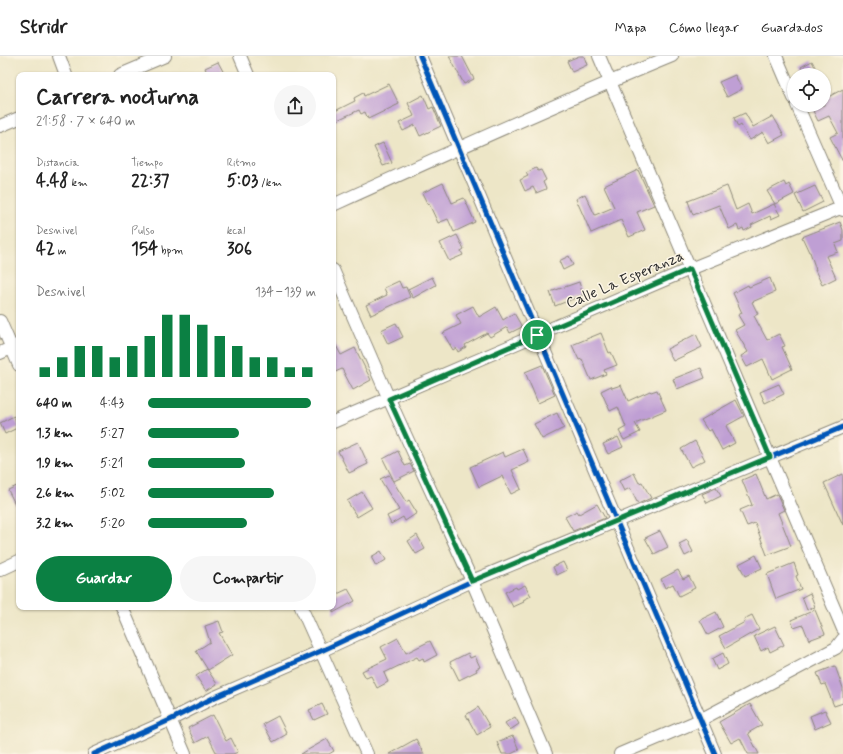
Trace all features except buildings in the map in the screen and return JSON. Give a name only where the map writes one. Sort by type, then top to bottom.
[{"type":"street","points":[[59,56],[65,72]]},
{"type":"street","points":[[127,72],[165,56]]},
{"type":"street","points":[[240,56],[247,72]]},
{"type":"street","points":[[420,56],[715,754]]},
{"type":"street","points":[[599,56],[843,629]]},
{"type":"street","points":[[336,204],[610,81],[672,56]]},
{"type":"street","points":[[776,56],[787,82]]},
{"type":"street","points":[[800,112],[843,208]]},
{"type":"street","points":[[0,126],[16,119]]},
{"type":"street","name":"Calle La Esperanza","points":[[336,421],[690,269],[843,208]]},
{"type":"street","points":[[336,277],[389,399],[472,581],[546,754]]},
{"type":"street","points":[[0,320],[15,346],[0,353]]},
{"type":"street","points":[[94,754],[170,720],[213,698],[321,651],[472,581],[843,427]]},
{"type":"street","points":[[0,570],[16,562]]},
{"type":"street","points":[[123,610],[185,754]]},
{"type":"street","points":[[302,610],[367,754]]},
{"type":"street","points":[[620,754],[700,720],[836,648],[843,639]]},
{"type":"cycle path","points":[[420,56],[715,754]]},
{"type":"cycle path","points":[[94,754],[170,720],[213,698],[321,651],[472,581],[843,427]]},
{"type":"route","points":[[690,269],[770,457],[472,581],[389,399],[537,335],[690,269]]}]
